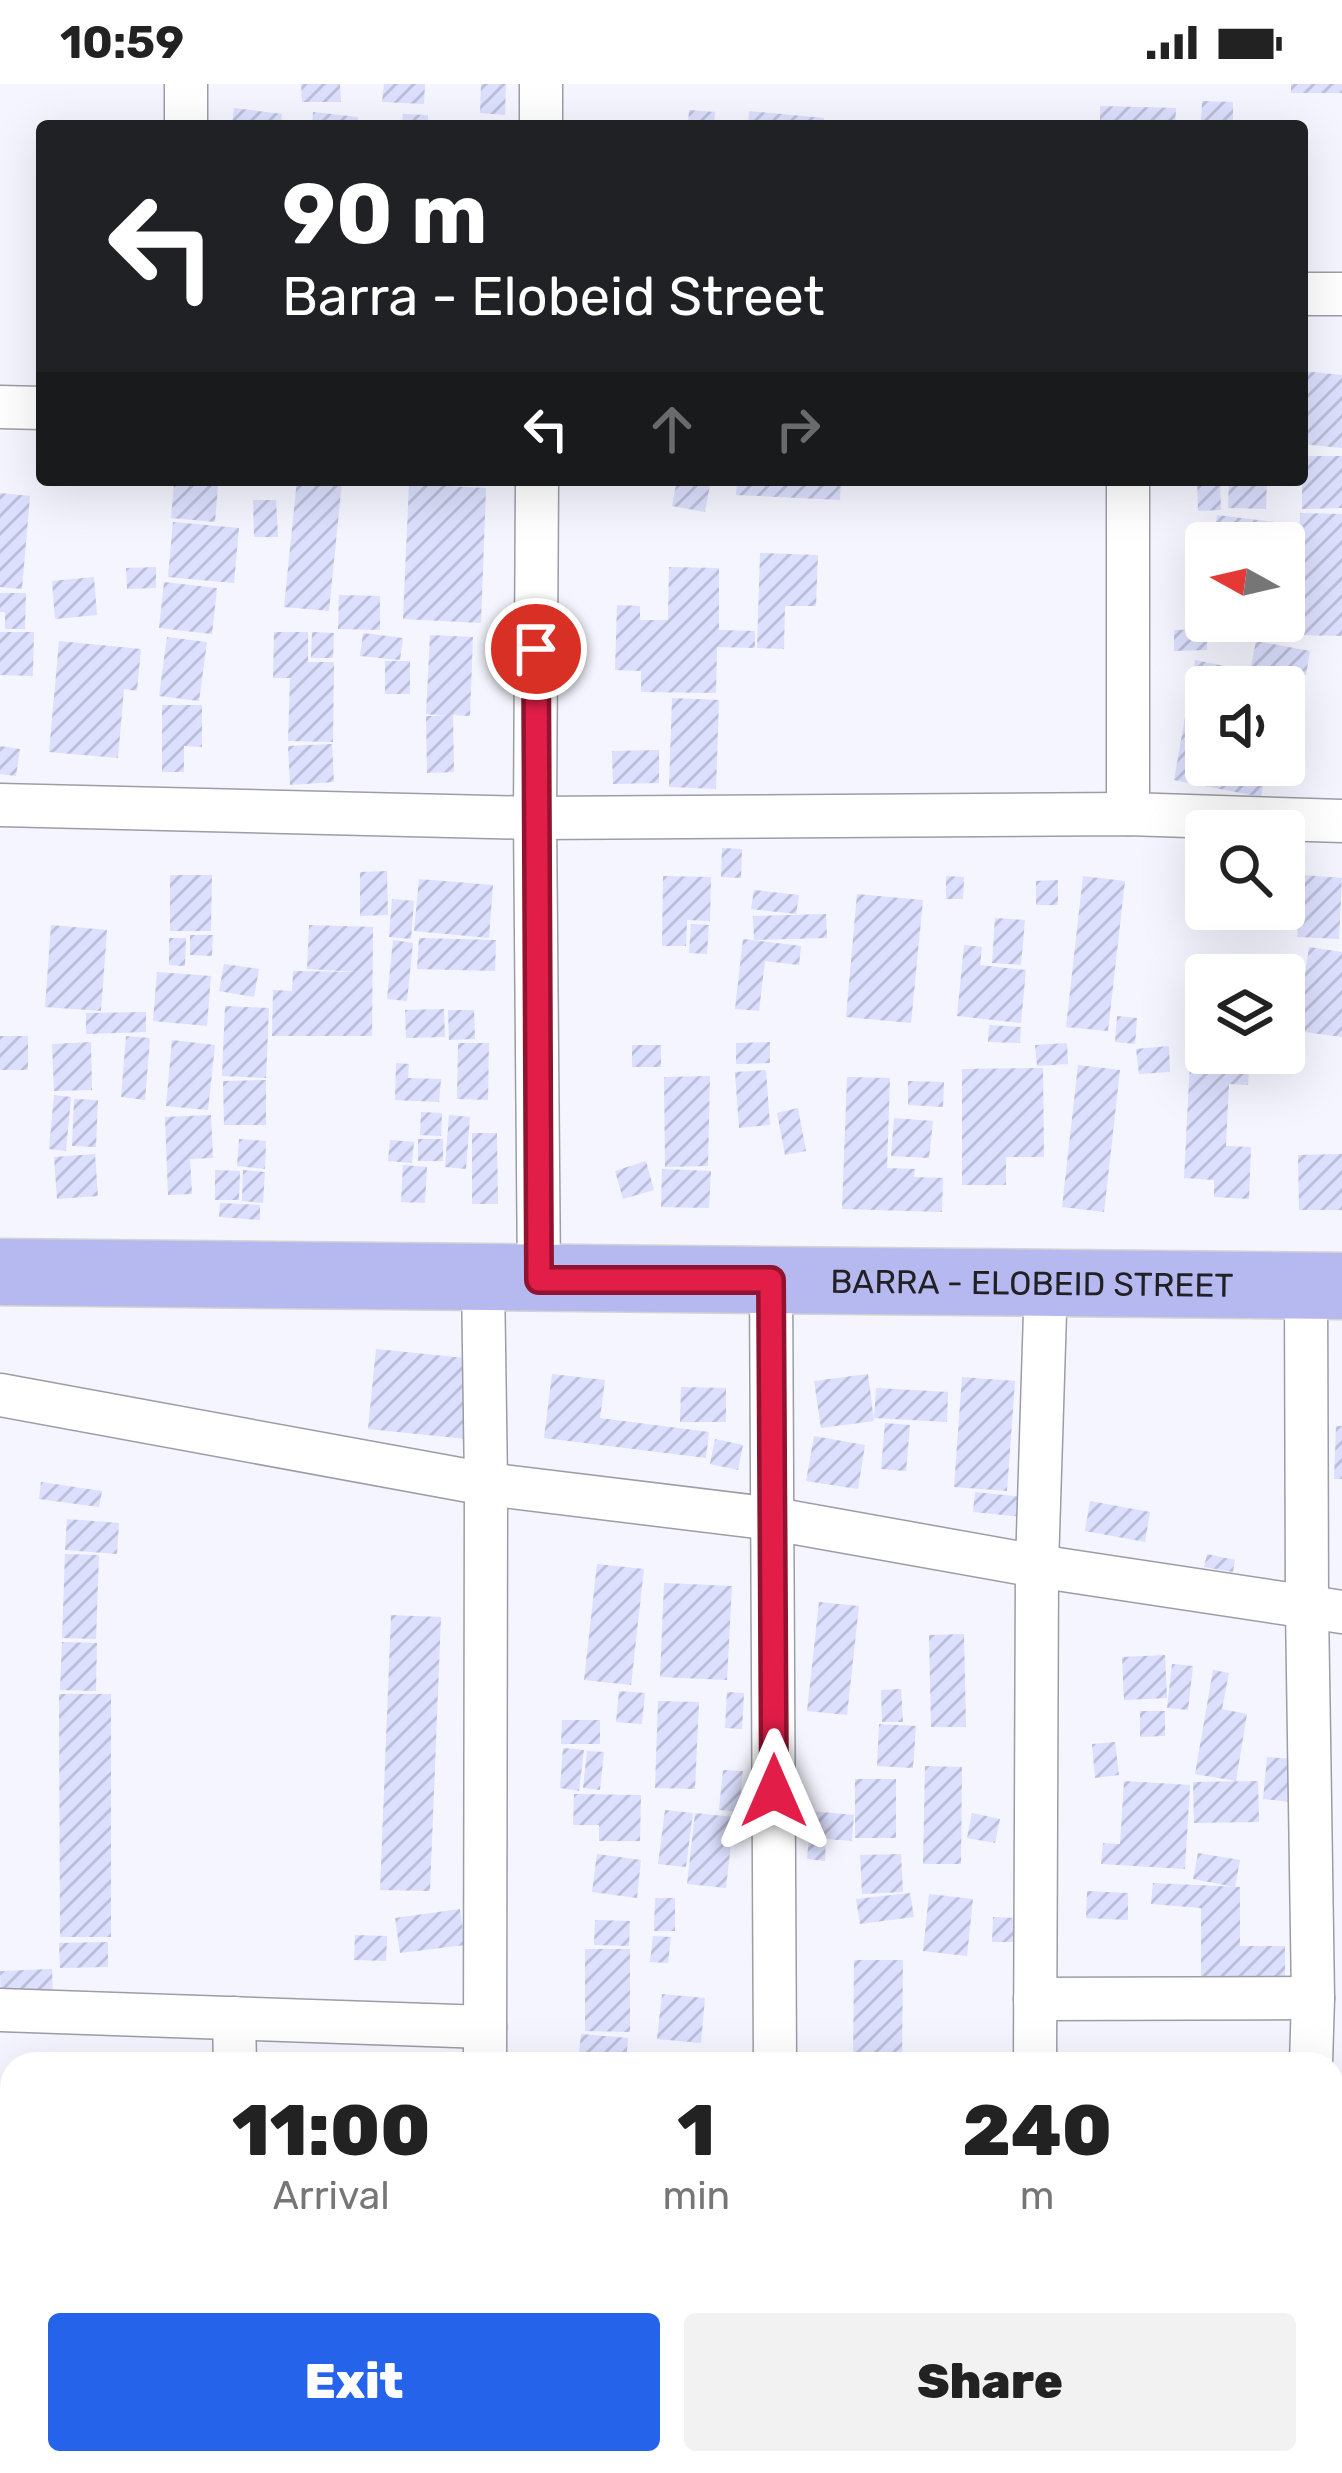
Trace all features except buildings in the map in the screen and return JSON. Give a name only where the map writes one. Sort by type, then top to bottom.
[{"type":"main road","name":"BARRA - ELOBEID STREET","points":[[0,1272],[1324,1286]]},
{"type":"street","points":[[186,84],[186,120]]},
{"type":"street","points":[[541,120],[542,84]]},
{"type":"street","points":[[1308,294],[1342,294]]},
{"type":"street","points":[[0,407],[36,408]]},
{"type":"street","points":[[0,2009],[234,2018],[485,2046],[486,1484],[511,1279],[535,818],[537,486]]},
{"type":"street","points":[[1128,486],[1128,814]]},
{"type":"street","points":[[0,806],[535,818],[1128,814],[1342,821]]},
{"type":"street","points":[[771,1280],[775,2052]]},
{"type":"street","points":[[1035,2052],[1037,1566],[1046,1281]]},
{"type":"street","points":[[1311,2052],[1324,1610],[1324,1286]]},
{"type":"street","points":[[0,1395],[486,1484],[774,1519],[1324,1610]]},
{"type":"street","points":[[1035,1999],[1313,1998]]},
{"type":"street","points":[[234,2018],[235,2052]]},
{"type":"route","points":[[536,649],[539,1280],[771,1280],[774,1791]]}]
